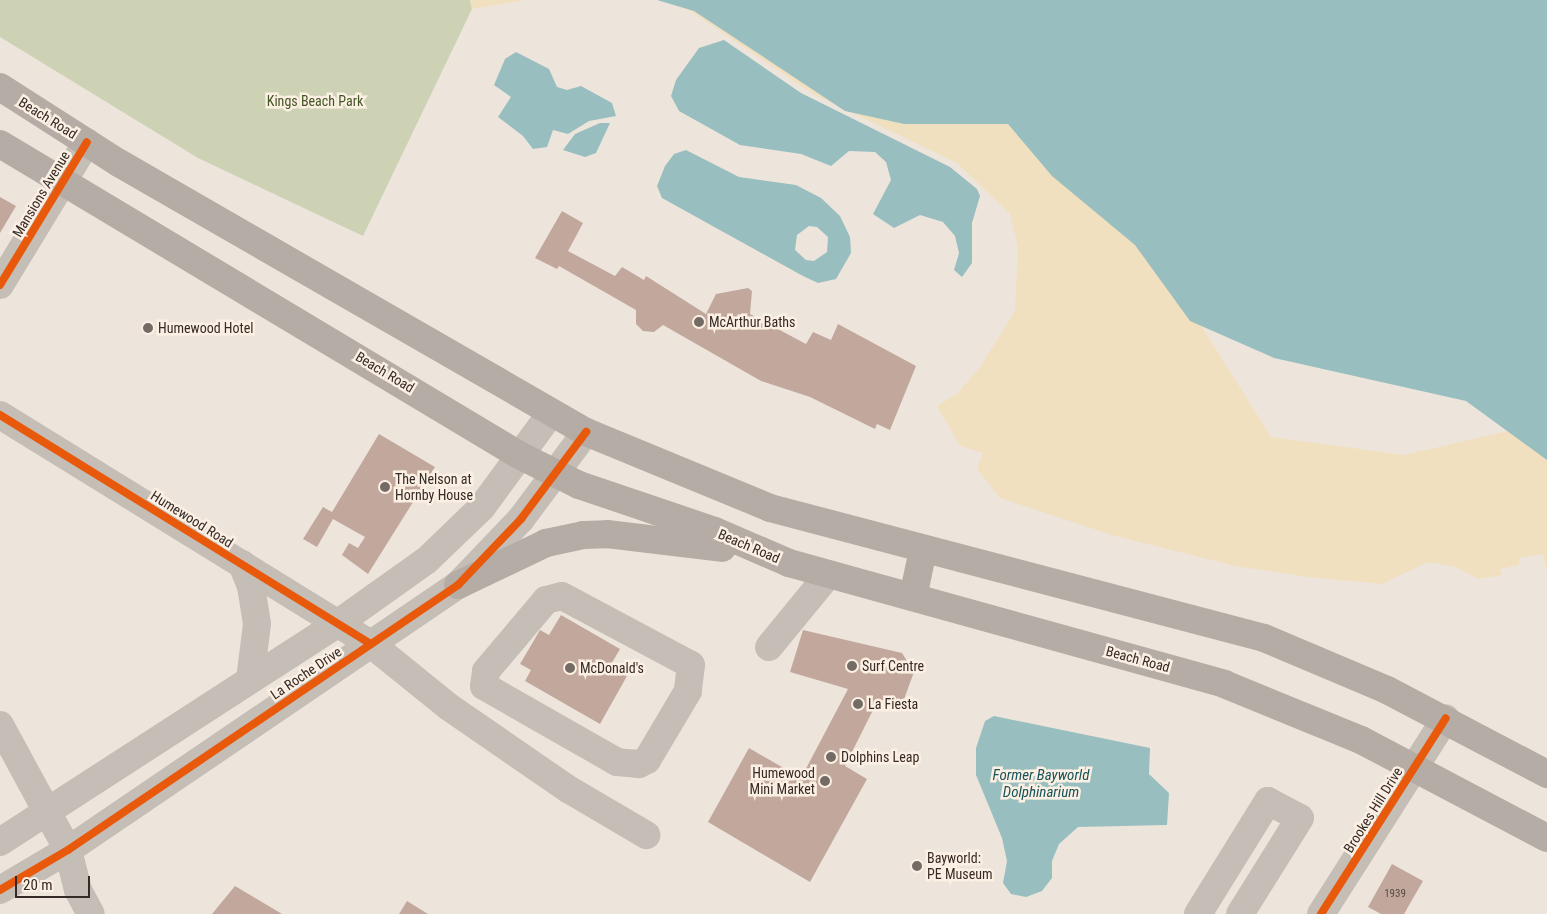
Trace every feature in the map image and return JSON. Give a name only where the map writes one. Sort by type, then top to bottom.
[{"type":"main road","name":"Beach Road","points":[[0,87],[87,142],[552,414],[586,432],[770,508],[923,550],[1256,636],[1446,718],[1547,774]]},
{"type":"main road","name":"Beach Road","points":[[0,144],[519,455],[554,473],[789,563],[1224,684],[1360,740],[1547,838]]},
{"type":"main road","points":[[458,585],[546,543],[607,534],[698,543],[789,563]]},
{"type":"main road","points":[[913,597],[923,550]]},
{"type":"street","name":"Mansions Avenue","points":[[0,285],[87,142]]},
{"type":"street","name":"La Roche Drive","points":[[2,836],[46,815],[337,624],[456,534],[497,488],[519,455],[552,414]]},
{"type":"street","name":"Humewood Road","points":[[0,415],[371,644],[440,700],[568,789],[646,835]]},
{"type":"street","name":"La Roche Drive","points":[[0,890],[68,850],[458,585],[509,534],[586,432]]},
{"type":"street","points":[[242,564],[251,586],[257,624],[250,680]]},
{"type":"street","points":[[769,647],[828,575]]},
{"type":"street","points":[[440,700],[484,686],[617,762],[630,764],[647,760],[692,676],[691,665],[683,658],[562,596],[546,600],[486,670],[484,686]]},
{"type":"street","name":"Brookes Hill Drive","points":[[1321,914],[1446,718]]},
{"type":"street","points":[[0,725],[46,815],[68,850],[78,890],[91,914]]},
{"type":"street","points":[[1198,914],[1268,801],[1300,818],[1240,914]]},
{"type":"street","points":[[2,836],[35,870],[78,890]]},
{"type":"green space","name":"Kings Beach Park","points":[[0,0],[470,0],[472,9],[363,236],[198,158],[0,37]]},
{"type":"sand","points":[[470,0],[525,0],[472,9]]},
{"type":"sand","points":[[662,0],[1094,154],[1271,437],[1404,455],[1547,422],[1547,571],[1543,554],[1519,558],[1519,565],[1500,569],[1502,575],[1478,579],[1456,567],[1428,562],[1382,584],[1307,577],[1235,566],[1115,536],[1000,498],[977,469],[983,453],[960,446],[937,406],[957,394],[980,367],[1015,311],[1018,248],[1010,214],[957,163],[813,94],[692,12]]},
{"type":"water","points":[[657,0],[1547,0],[1547,460],[1466,401],[1274,358],[1190,321],[1135,245],[1052,176],[1008,124],[904,124],[845,111],[694,11]]},
{"type":"water","points":[[724,40],[801,93],[950,167],[977,189],[980,196],[972,223],[972,263],[962,277],[954,270],[959,253],[955,236],[943,222],[920,215],[894,228],[873,214],[891,180],[886,162],[875,152],[849,151],[831,166],[801,154],[740,145],[679,111],[671,96],[676,80],[699,48]]},
{"type":"water","points":[[516,52],[549,69],[557,87],[567,90],[581,86],[612,103],[616,116],[589,121],[568,134],[553,130],[547,147],[533,149],[523,136],[498,117],[511,97],[494,85],[505,59]]},
{"type":"water","points":[[600,123],[610,123],[596,153],[585,157],[563,150],[575,134]]},
{"type":"water","points":[[686,150],[739,177],[796,185],[821,198],[840,216],[850,237],[851,253],[836,279],[818,283],[662,198],[657,186],[665,166],[674,154]],"holes":[[[809,226],[817,227],[828,237],[827,252],[814,261],[806,260],[795,250],[797,235]]]},
{"type":"water","name":"Former Bayworld Dolphinarium","points":[[994,716],[1150,748],[1149,774],[1169,793],[1167,825],[1078,827],[1059,844],[1052,861],[1052,878],[1042,891],[1026,897],[1011,894],[1003,883],[1007,861],[1002,838],[976,775],[976,748],[985,721]]},
{"type":"building","points":[[0,197],[16,206],[0,233]]},
{"type":"building","name":"McArthur Baths","points":[[562,211],[583,223],[568,251],[615,276],[622,267],[644,280],[646,276],[706,314],[716,294],[748,288],[752,291],[750,314],[806,344],[813,332],[831,340],[838,324],[916,366],[890,430],[877,424],[875,429],[810,397],[761,381],[663,325],[654,332],[643,331],[636,324],[636,310],[559,266],[557,269],[535,258]]},
{"type":"building","name":"The Nelson at Hornby House","points":[[379,434],[435,467],[368,574],[342,555],[349,543],[358,548],[365,537],[333,519],[317,547],[303,539],[323,507],[332,512]]},
{"type":"building","name":"McDonald's","points":[[561,615],[620,649],[610,666],[627,676],[600,724],[525,681],[531,670],[520,664],[540,630],[549,635]]},
{"type":"building","name":"Dolphins Leap","points":[[803,630],[902,653],[914,672],[903,702],[878,700],[845,766],[867,779],[810,882],[708,822],[749,748],[801,778],[848,689],[790,672]]},
{"type":"building","points":[[1392,864],[1423,881],[1404,914],[1381,914],[1368,907]]},
{"type":"building","points":[[235,886],[282,914],[212,914]]},
{"type":"building","points":[[407,901],[428,914],[399,914]]},
{"type":"cycle path","points":[[0,285],[87,142]]},
{"type":"cycle path","points":[[0,415],[371,644]]},
{"type":"cycle path","points":[[0,890],[68,850],[458,585],[521,519],[586,432]]},
{"type":"cycle path","points":[[1321,914],[1446,718]]},
{"type":"place","name":"McArthur Baths","points":[[699,322]]},
{"type":"place","name":"Humewood Hotel","points":[[148,328]]},
{"type":"place","name":"The Nelson at Hornby House","points":[[385,487]]},
{"type":"place","name":"Surf Centre","points":[[852,666]]},
{"type":"place","name":"McDonald's","points":[[570,668]]},
{"type":"place","name":"La Fiesta","points":[[858,704]]},
{"type":"place","name":"Dolphins Leap","points":[[831,757]]},
{"type":"place","name":"Humewood Mini Market","points":[[825,781]]},
{"type":"place","name":"Bayworld: PE Museum","points":[[917,866]]}]
